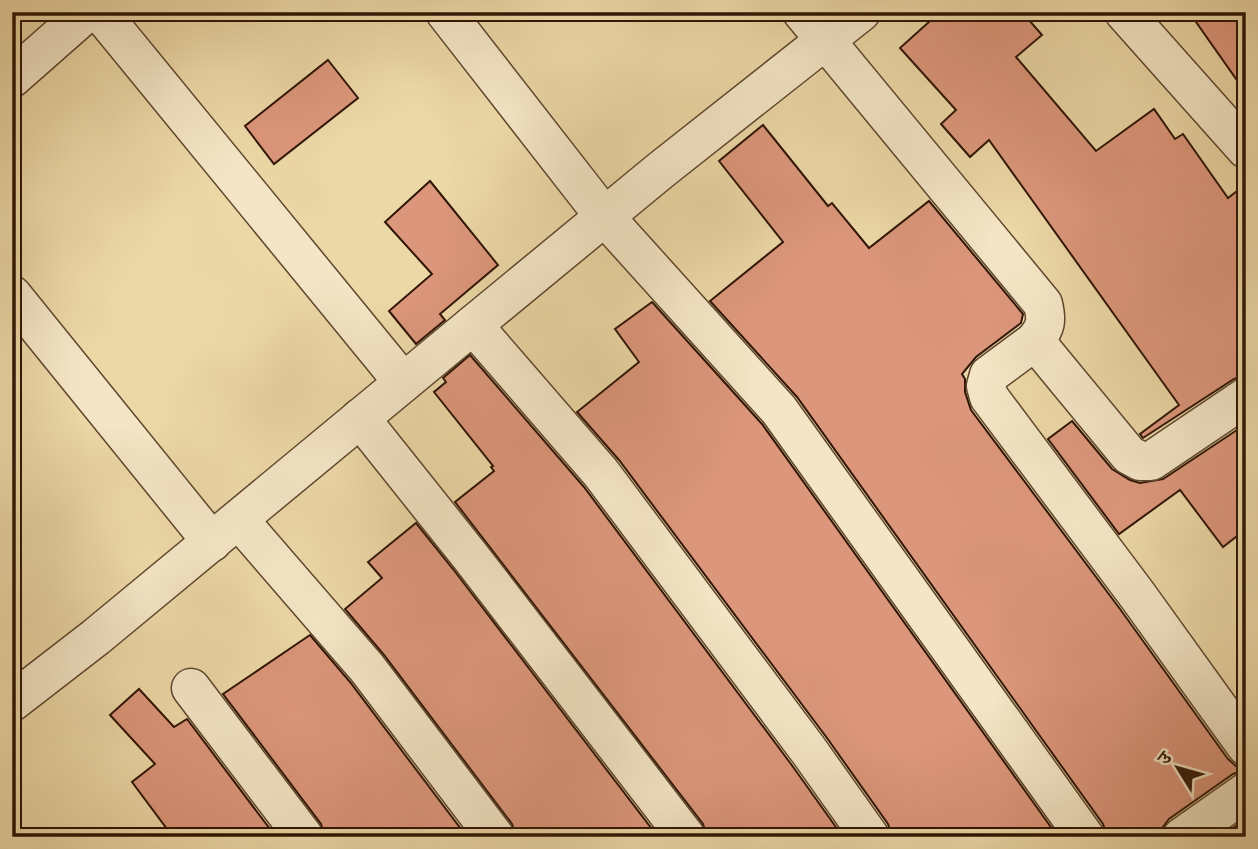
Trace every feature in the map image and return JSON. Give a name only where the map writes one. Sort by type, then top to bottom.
[{"type":"street","points":[[12,78],[87,12]]},
{"type":"street","points":[[100,12],[403,382]]},
{"type":"street","points":[[445,12],[604,216],[779,410],[1085,837]]},
{"type":"street","points":[[802,12],[1043,304],[1047,319],[1045,329],[1035,341],[989,375],[986,386],[989,397],[1246,746]]},
{"type":"street","points":[[12,702],[96,637],[604,216],[862,12]]},
{"type":"street","points":[[1124,12],[1246,149]]},
{"type":"street","points":[[12,295],[225,531],[367,668],[495,837]]},
{"type":"street","points":[[473,325],[601,473],[870,837]]},
{"type":"street","points":[[1035,341],[1129,455],[1140,461],[1151,461],[1246,397]]},
{"type":"street","points":[[360,418],[470,556],[685,837]]},
{"type":"street","points":[[191,688],[304,837]]},
{"type":"street","points":[[1182,837],[1246,792]]},
{"type":"building","points":[[940,12],[1022,12],[1042,35],[1016,57],[1096,151],[1154,109],[1175,139],[1183,134],[1228,198],[1246,184],[1246,375],[1234,379],[1143,438],[1140,434],[1179,405],[989,140],[970,157],[941,124],[956,110],[900,48]]},
{"type":"building","points":[[1189,12],[1246,12],[1246,93]]},
{"type":"building","points":[[328,60],[358,98],[274,164],[245,126]]},
{"type":"building","points":[[763,125],[828,206],[832,203],[869,248],[929,201],[1023,314],[1021,323],[976,357],[962,374],[971,410],[1228,759],[1236,766],[1246,768],[1233,774],[1169,819],[1163,827],[1161,837],[1107,837],[1103,824],[797,397],[710,301],[783,242],[719,161]]},
{"type":"building","points":[[430,181],[498,265],[440,314],[445,320],[416,344],[389,311],[432,274],[385,222]]},
{"type":"building","points":[[652,302],[762,424],[1058,837],[892,837],[888,824],[827,738],[619,460],[577,412],[639,362],[615,329]]},
{"type":"building","points":[[470,355],[584,487],[843,837],[707,837],[703,824],[455,502],[494,471],[491,467],[493,466],[434,392],[446,382],[443,378]]},
{"type":"building","points":[[1072,421],[1112,469],[1140,483],[1163,479],[1246,424],[1246,529],[1223,547],[1180,490],[1119,534],[1048,439]]},
{"type":"building","points":[[416,523],[658,837],[516,837],[512,824],[384,655],[345,609],[382,578],[368,562]]},
{"type":"building","points":[[310,635],[350,682],[467,837],[325,837],[321,824],[223,694]]},
{"type":"building","points":[[139,689],[174,727],[187,719],[276,837],[173,837],[132,782],[155,764],[110,715]]},
{"type":"building","points":[[1246,819],[1246,837],[1220,837]]}]
